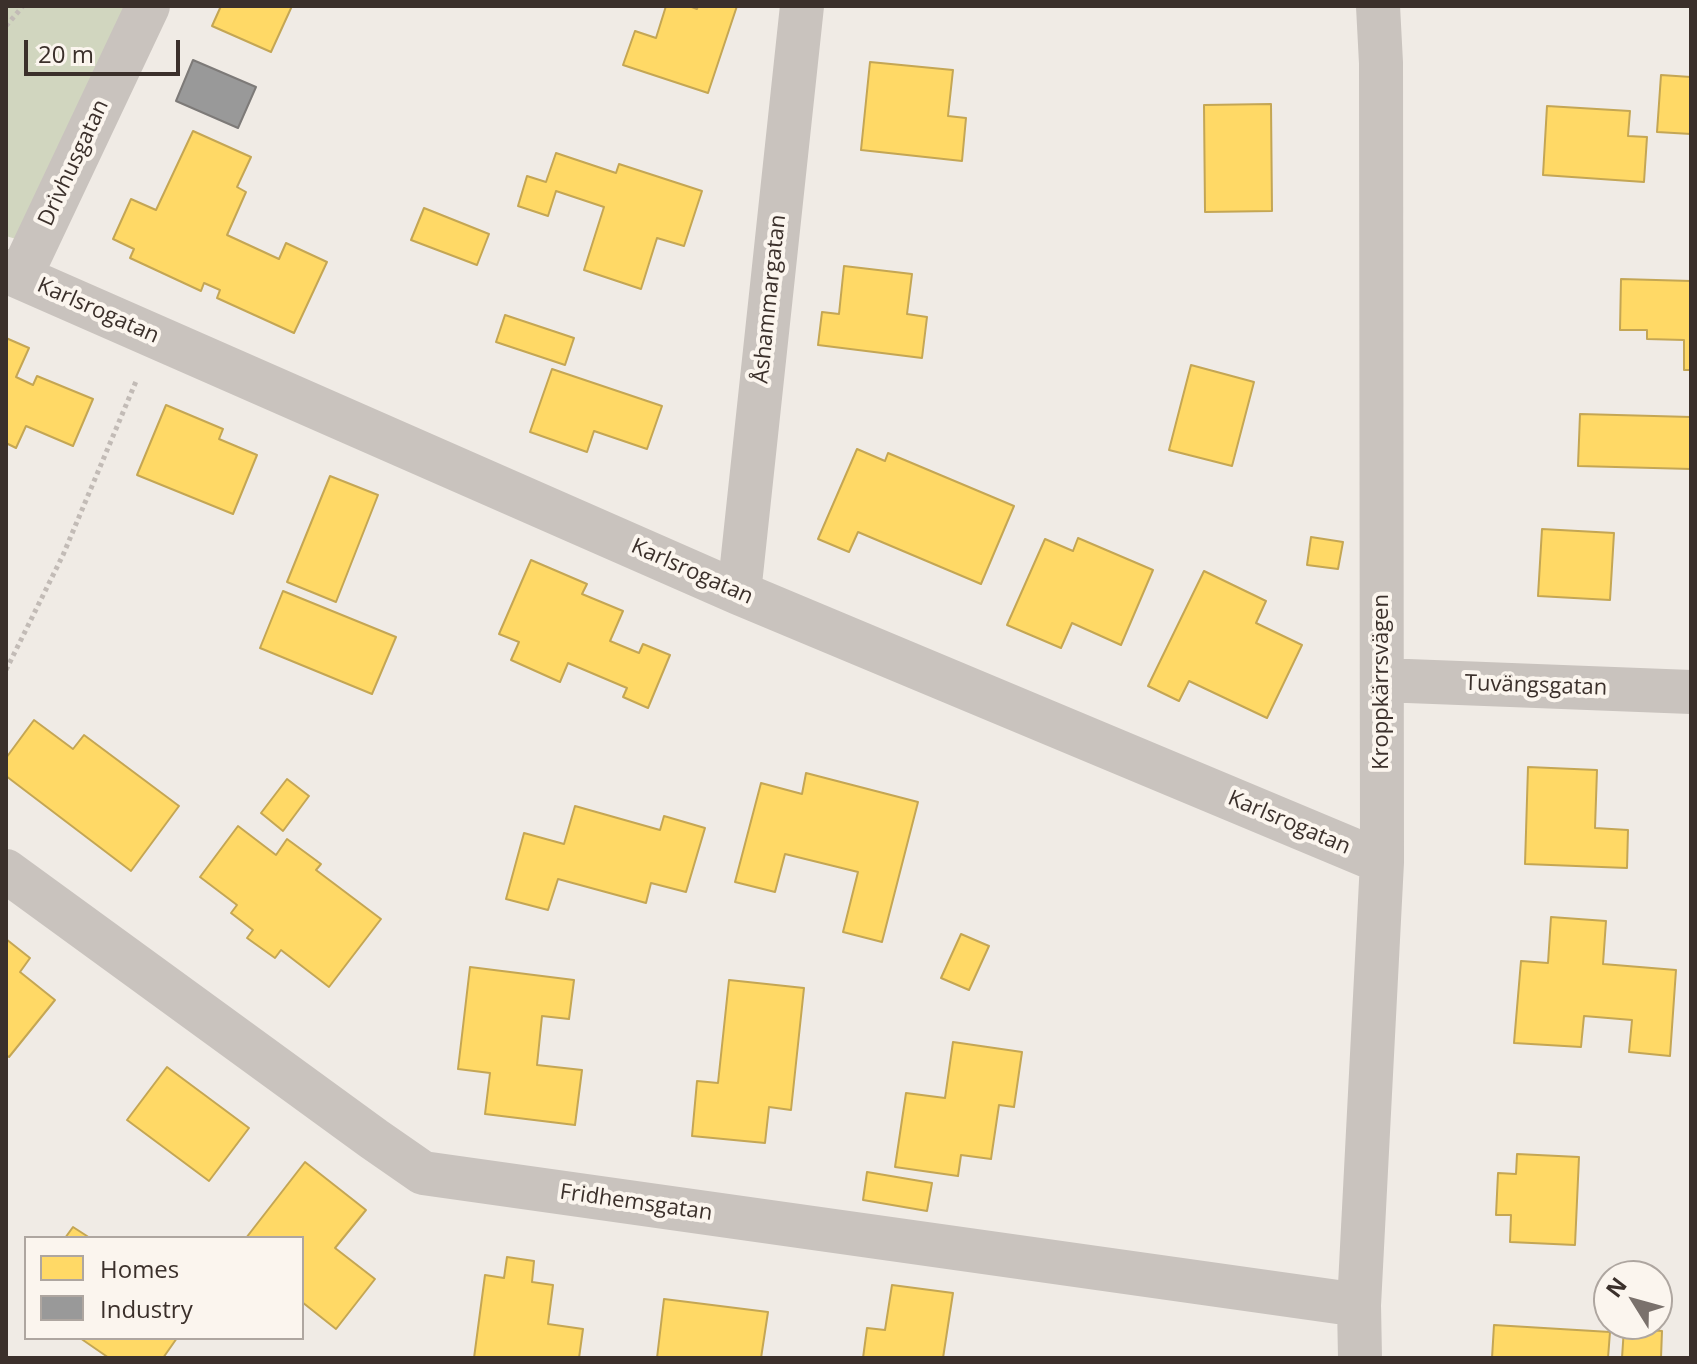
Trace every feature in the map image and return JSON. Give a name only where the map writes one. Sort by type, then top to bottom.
[{"type":"street","name":"Drivhusgatan","points":[[13,274],[148,6]]},
{"type":"street","name":"Åshammargatan","points":[[739,593],[802,6]]},
{"type":"street","name":"Kroppkärrsvägen","points":[[1360,1358],[1359,1305],[1382,862],[1381,63],[1378,6]]},
{"type":"street","name":"Karlsrogatan","points":[[13,274],[739,593],[1382,862]]},
{"type":"street","name":"Tuvängsgatan","points":[[1382,680],[1691,692]]},
{"type":"street","name":"Fridhemsgatan","points":[[6,871],[423,1173],[1359,1305]]},
{"type":"path","points":[[6,26],[23,6]]},
{"type":"path","points":[[6,670],[63,555],[155,337]]},
{"type":"green space","points":[[6,6],[129,6],[16,239],[6,236]]},
{"type":"building: Homes","points":[[221,6],[292,6],[271,52],[212,26]]},
{"type":"building: Homes","points":[[666,6],[697,9],[698,6],[737,6],[708,93],[623,65],[635,31],[656,38]]},
{"type":"building: Homes","points":[[870,62],[953,70],[948,116],[966,118],[962,161],[861,150]]},
{"type":"building: Homes","points":[[1661,75],[1691,77],[1691,134],[1657,132]]},
{"type":"building: Homes","points":[[1271,104],[1272,211],[1205,212],[1204,105]]},
{"type":"building: Homes","points":[[1547,106],[1630,111],[1628,136],[1647,137],[1644,182],[1543,175]]},
{"type":"building: Homes","points":[[193,131],[251,157],[237,187],[246,192],[227,235],[279,259],[286,243],[327,262],[294,333],[217,298],[220,290],[204,283],[201,291],[130,258],[134,249],[113,239],[131,199],[156,210]]},
{"type":"building: Homes","points":[[556,153],[616,173],[619,164],[702,191],[684,246],[657,238],[641,289],[584,270],[604,207],[556,191],[548,216],[518,206],[527,176],[546,182]]},
{"type":"building: Homes","points":[[424,208],[489,234],[477,265],[411,240]]},
{"type":"building: Homes","points":[[844,266],[912,274],[907,314],[927,317],[922,358],[818,345],[822,312],[839,314]]},
{"type":"building: Homes","points":[[1621,279],[1691,281],[1691,370],[1684,370],[1684,340],[1647,339],[1647,330],[1620,330]]},
{"type":"building: Homes","points":[[505,315],[574,338],[565,365],[496,342]]},
{"type":"building: Homes","points":[[6,338],[29,348],[16,377],[33,385],[37,376],[93,399],[73,446],[26,426],[16,448],[6,443]]},
{"type":"building: Homes","points":[[1191,365],[1254,382],[1232,466],[1169,450]]},
{"type":"building: Homes","points":[[552,369],[662,406],[647,449],[594,431],[587,452],[530,432]]},
{"type":"building: Homes","points":[[166,405],[223,429],[219,439],[257,455],[233,514],[137,475]]},
{"type":"building: Homes","points":[[1580,414],[1691,417],[1691,469],[1578,466]]},
{"type":"building: Homes","points":[[857,449],[885,461],[888,453],[1014,506],[981,584],[858,532],[849,552],[818,539]]},
{"type":"building: Homes","points":[[330,476],[378,495],[336,602],[287,582]]},
{"type":"building: Homes","points":[[1542,529],[1614,533],[1610,600],[1538,596]]},
{"type":"building: Homes","points":[[1311,537],[1343,542],[1338,569],[1307,565]]},
{"type":"building: Homes","points":[[1078,538],[1153,570],[1121,645],[1072,623],[1061,648],[1007,625],[1045,539],[1073,551]]},
{"type":"building: Homes","points":[[531,560],[587,584],[582,594],[623,611],[610,641],[639,653],[643,644],[670,655],[648,708],[623,697],[627,688],[568,663],[560,682],[511,660],[519,642],[499,634]]},
{"type":"building: Homes","points":[[1204,571],[1266,601],[1256,623],[1302,645],[1267,718],[1189,681],[1179,701],[1148,686]]},
{"type":"building: Homes","points":[[283,591],[396,637],[372,694],[260,648]]},
{"type":"building: Homes","points":[[34,720],[73,749],[84,735],[179,806],[131,871],[6,776],[6,758]]},
{"type":"building: Homes","points":[[1528,767],[1597,770],[1595,828],[1628,830],[1627,868],[1525,864]]},
{"type":"building: Homes","points":[[806,773],[918,802],[882,942],[843,932],[858,872],[785,854],[775,892],[735,882],[761,783],[802,794]]},
{"type":"building: Homes","points":[[287,779],[309,796],[283,831],[261,813]]},
{"type":"building: Homes","points":[[575,806],[660,830],[664,816],[705,828],[686,892],[651,883],[646,903],[558,879],[548,910],[506,899],[524,833],[564,844]]},
{"type":"building: Homes","points":[[238,826],[276,855],[287,839],[321,864],[316,870],[381,919],[329,987],[281,950],[275,958],[247,938],[253,930],[231,913],[237,905],[200,877]]},
{"type":"building: Homes","points":[[1551,917],[1606,921],[1603,964],[1676,970],[1670,1056],[1629,1052],[1632,1020],[1584,1016],[1581,1047],[1514,1043],[1521,961],[1548,963]]},
{"type":"building: Homes","points":[[961,934],[989,946],[969,990],[941,978]]},
{"type":"building: Homes","points":[[6,939],[30,958],[20,972],[55,1000],[9,1057],[6,1055]]},
{"type":"building: Homes","points":[[470,967],[574,980],[569,1019],[542,1016],[537,1065],[582,1070],[575,1125],[485,1114],[490,1073],[458,1069]]},
{"type":"building: Homes","points":[[729,980],[804,988],[791,1110],[769,1107],[765,1143],[692,1136],[697,1081],[718,1083]]},
{"type":"building: Homes","points":[[953,1042],[1022,1052],[1014,1107],[999,1105],[991,1159],[961,1155],[958,1176],[895,1167],[906,1093],[945,1098]]},
{"type":"building: Homes","points":[[167,1067],[249,1128],[209,1181],[127,1120]]},
{"type":"building: Homes","points":[[1517,1154],[1579,1157],[1575,1245],[1510,1242],[1511,1215],[1496,1215],[1498,1173],[1516,1174]]},
{"type":"building: Homes","points":[[305,1162],[366,1210],[335,1248],[375,1279],[336,1329],[304,1304],[304,1236],[248,1236]]},
{"type":"building: Homes","points":[[867,1172],[932,1183],[927,1211],[863,1200]]},
{"type":"building: Homes","points":[[73,1227],[87,1236],[66,1236]]},
{"type":"building: Homes","points":[[507,1257],[534,1261],[532,1282],[553,1285],[548,1324],[583,1329],[579,1358],[474,1358],[485,1275],[504,1278]]},
{"type":"building: Homes","points":[[892,1285],[953,1293],[943,1358],[863,1358],[867,1328],[885,1330]]},
{"type":"building: Homes","points":[[664,1299],[768,1312],[761,1358],[657,1358]]},
{"type":"building: Homes","points":[[1494,1325],[1593,1331],[1593,1340],[1609,1340],[1608,1358],[1492,1358]]},
{"type":"building: Homes","points":[[83,1340],[176,1340],[163,1358],[109,1358]]},
{"type":"building: Homes","points":[[1623,1340],[1662,1340],[1661,1358],[1622,1358]]},
{"type":"building: Industry","points":[[193,60],[256,87],[238,128],[176,101]]}]
